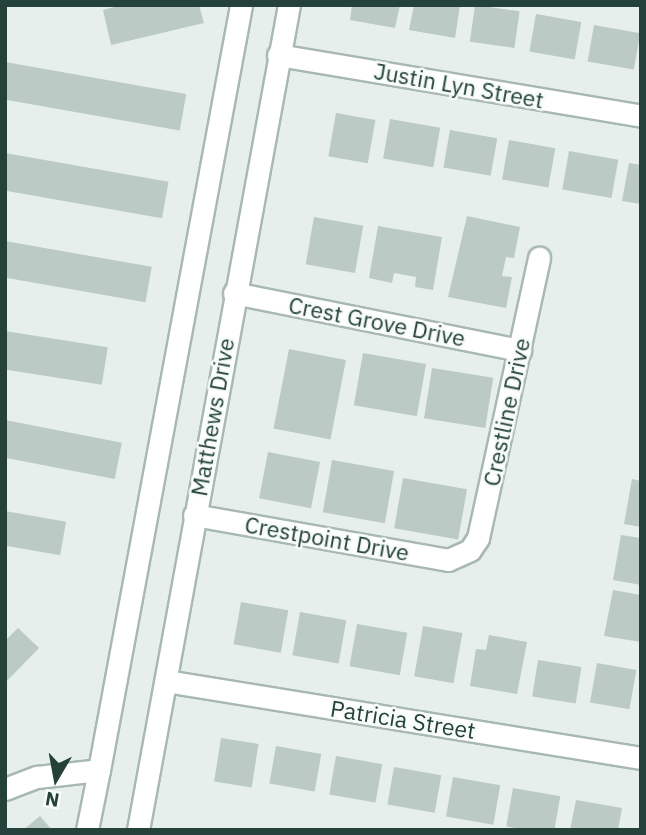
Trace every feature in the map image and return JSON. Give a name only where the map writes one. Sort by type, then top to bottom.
[{"type":"street","points":[[88,830],[241,5]]},
{"type":"street","name":"Matthews Drive","points":[[138,830],[234,293],[289,5]]},
{"type":"street","name":"Justin Lyn Street","points":[[278,55],[641,116]]},
{"type":"street","name":"Crestline Drive","points":[[459,558],[478,538],[539,258]]},
{"type":"street","name":"Crest Grove Drive","points":[[234,293],[520,350]]},
{"type":"street","name":"Crestpoint Drive","points":[[194,515],[459,558]]},
{"type":"street","name":"Patricia Street","points":[[166,681],[641,758]]},
{"type":"street","points":[[5,789],[37,777],[99,770]]},
{"type":"building","points":[[122,5],[199,5],[204,23],[111,45],[103,10]]},
{"type":"building","points":[[352,5],[400,5],[395,28],[350,20]]},
{"type":"building","points":[[414,5],[460,5],[455,38],[409,30]]},
{"type":"building","points":[[475,5],[520,11],[514,48],[470,42]]},
{"type":"building","points":[[536,14],[581,22],[575,59],[529,51]]},
{"type":"building","points":[[594,25],[640,33],[634,70],[588,61]]},
{"type":"building","points":[[5,62],[186,94],[180,130],[5,100]]},
{"type":"building","points":[[336,113],[375,120],[368,163],[328,156]]},
{"type":"building","points":[[390,119],[440,128],[433,167],[383,158]]},
{"type":"building","points":[[450,130],[497,138],[491,176],[443,167]]},
{"type":"building","points":[[509,140],[555,148],[548,188],[502,179]]},
{"type":"building","points":[[569,151],[618,160],[611,198],[562,189]]},
{"type":"building","points":[[5,153],[168,182],[162,218],[5,191]]},
{"type":"building","points":[[629,163],[641,165],[641,204],[622,201]]},
{"type":"building","points":[[467,216],[520,227],[514,258],[506,257],[502,276],[512,277],[506,308],[448,297]]},
{"type":"building","points":[[314,217],[363,226],[355,273],[306,264]]},
{"type":"building","points":[[378,226],[442,237],[433,290],[415,287],[416,277],[394,273],[392,283],[369,278]]},
{"type":"building","points":[[5,241],[152,267],[145,302],[5,278]]},
{"type":"building","points":[[5,331],[108,347],[102,385],[5,369]]},
{"type":"building","points":[[289,349],[346,360],[330,440],[274,429]]},
{"type":"building","points":[[363,353],[426,364],[417,416],[354,405]]},
{"type":"building","points":[[432,368],[493,378],[485,428],[424,418]]},
{"type":"building","points":[[5,420],[122,443],[115,479],[5,458]]},
{"type":"building","points":[[268,452],[320,462],[311,508],[259,498]]},
{"type":"building","points":[[332,460],[394,471],[385,523],[323,512]]},
{"type":"building","points":[[403,478],[467,489],[458,540],[394,528]]},
{"type":"building","points":[[632,479],[641,481],[641,527],[624,524]]},
{"type":"building","points":[[5,511],[66,522],[60,555],[5,546]]},
{"type":"building","points":[[621,535],[641,538],[641,585],[613,580]]},
{"type":"building","points":[[613,590],[641,595],[641,642],[604,636]]},
{"type":"building","points":[[241,602],[288,610],[281,653],[234,644]]},
{"type":"building","points":[[300,612],[346,620],[339,663],[292,655]]},
{"type":"building","points":[[357,624],[407,633],[400,675],[350,666]]},
{"type":"building","points":[[423,626],[462,633],[454,683],[414,676]]},
{"type":"building","points":[[18,628],[39,648],[5,683],[5,641]]},
{"type":"building","points":[[489,635],[527,642],[517,694],[470,686],[476,649],[486,650]]},
{"type":"building","points":[[538,660],[581,667],[576,703],[532,697]]},
{"type":"building","points":[[597,663],[636,670],[629,709],[590,702]]},
{"type":"building","points":[[221,738],[259,744],[252,787],[214,781]]},
{"type":"building","points":[[276,746],[321,754],[315,791],[269,783]]},
{"type":"building","points":[[336,756],[382,764],[376,803],[329,794]]},
{"type":"building","points":[[394,767],[441,775],[435,813],[387,804]]},
{"type":"building","points":[[453,777],[500,785],[493,825],[446,816]]},
{"type":"building","points":[[513,788],[560,796],[554,830],[506,826]]},
{"type":"building","points":[[576,800],[622,808],[618,830],[570,830]]},
{"type":"building","points":[[40,816],[52,830],[23,830]]}]
